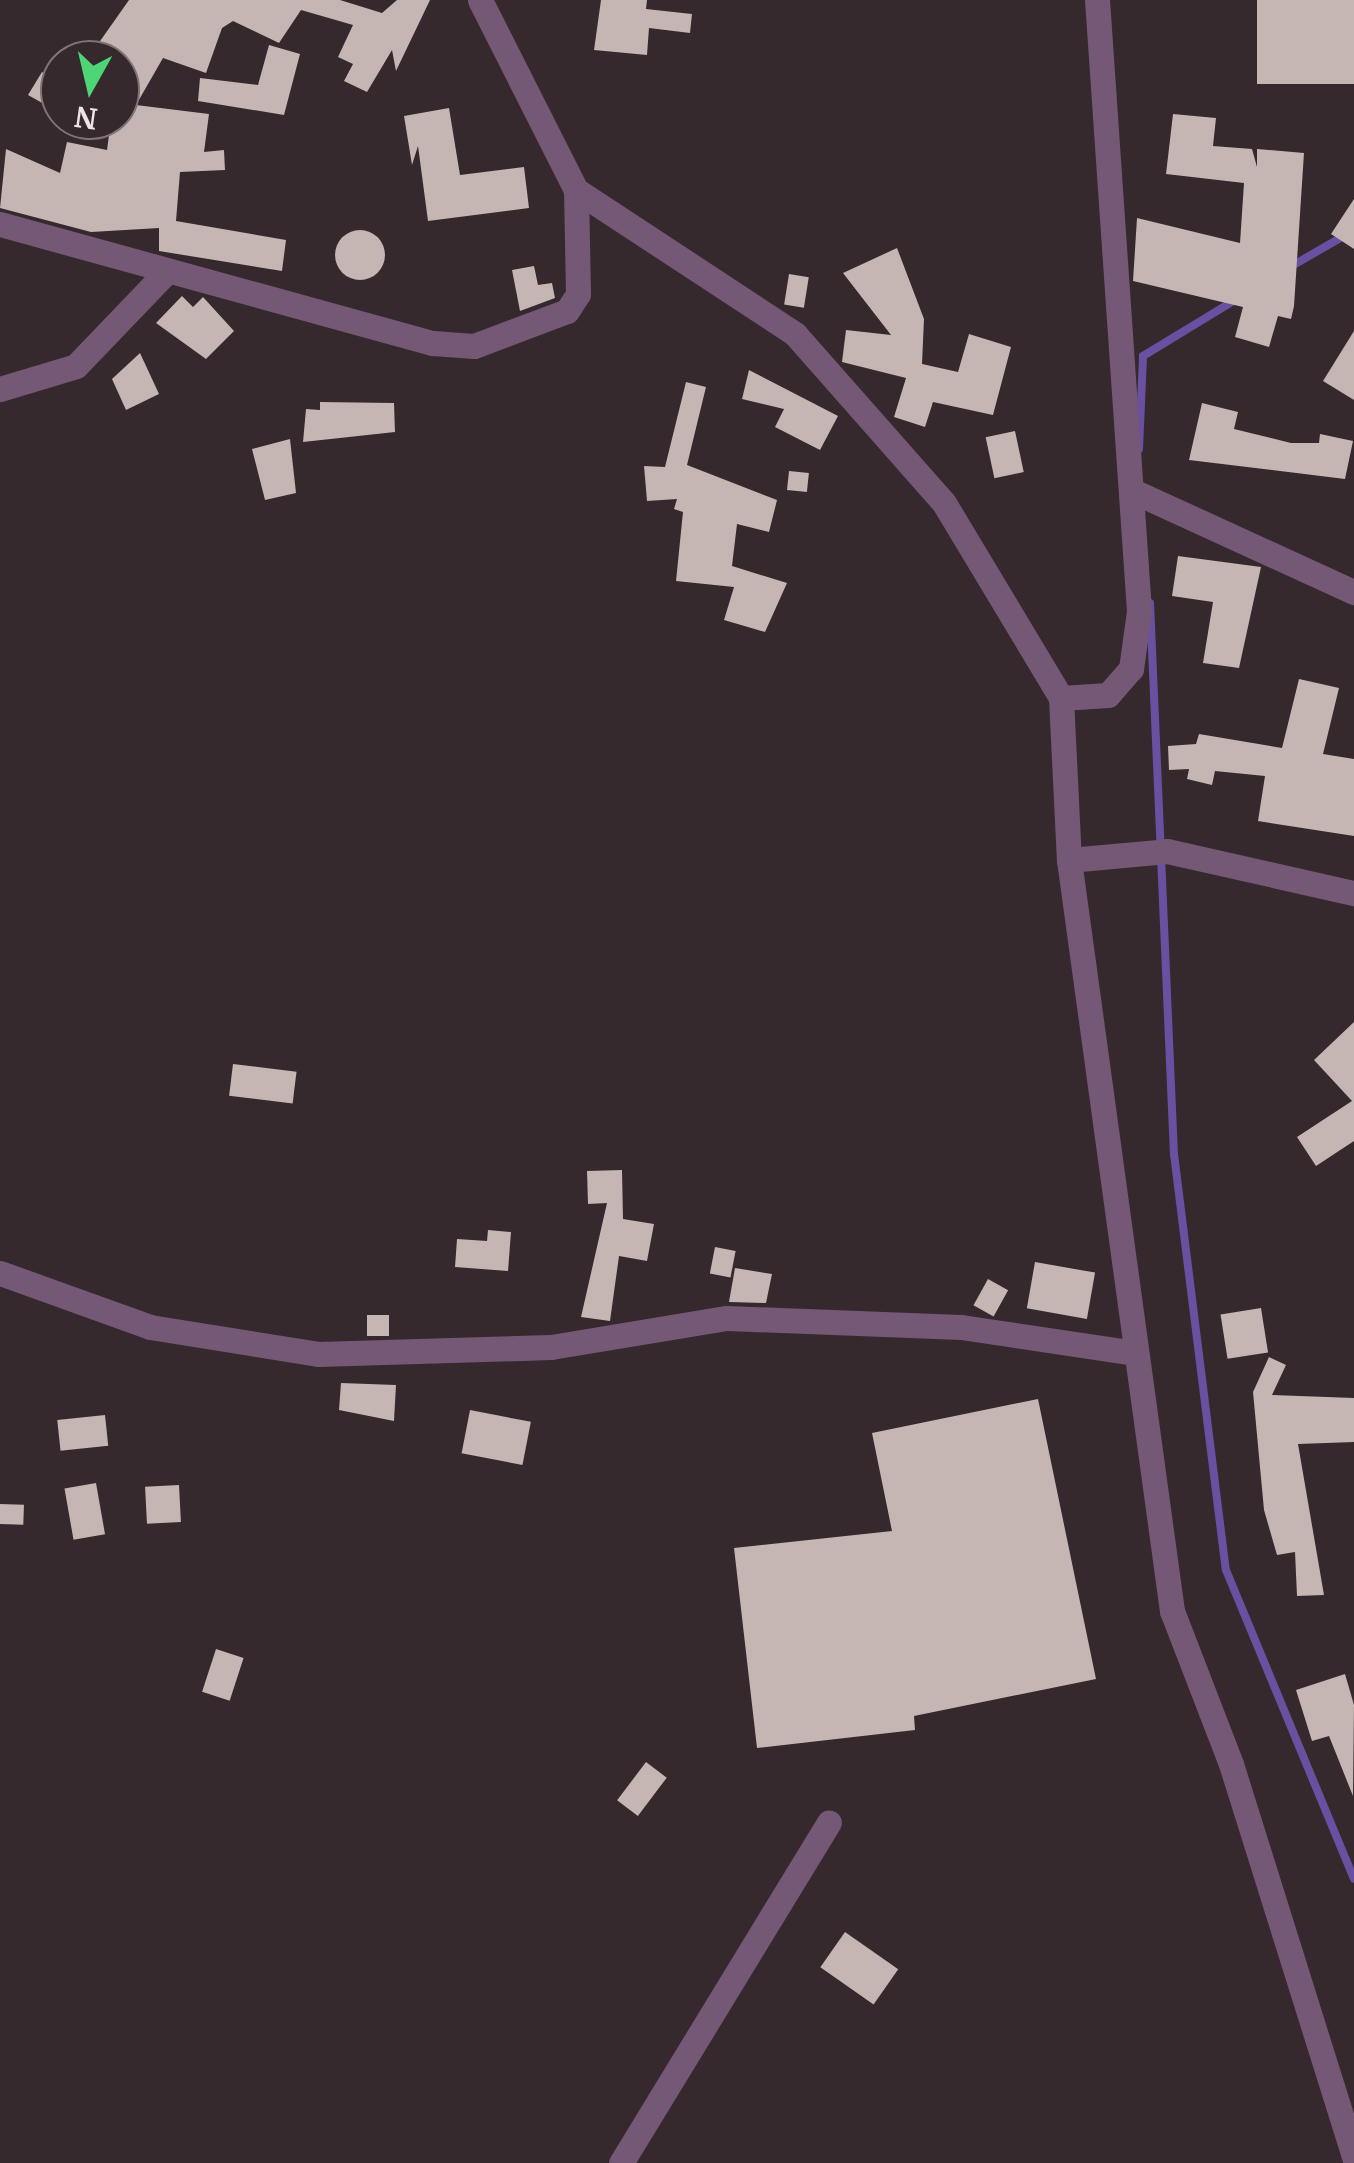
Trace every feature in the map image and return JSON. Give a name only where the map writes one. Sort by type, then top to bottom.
[{"type":"street","points":[[0,224],[433,343],[474,346],[567,311],[578,294],[576,190],[480,0]]},
{"type":"street","points":[[1061,698],[1108,695],[1131,669],[1139,611],[1097,0]]},
{"type":"street","points":[[576,190],[795,334],[944,503],[1061,698],[1069,860],[1172,1611],[1231,1764],[1354,2157]]},
{"type":"street","points":[[0,389],[76,366],[168,271]]},
{"type":"street","points":[[1133,491],[1354,592]]},
{"type":"street","points":[[1069,860],[1167,851],[1354,893]]},
{"type":"street","points":[[0,1273],[150,1328],[318,1354],[551,1348],[727,1318],[961,1327],[1136,1353]]},
{"type":"street","points":[[621,2163],[830,1822]]},
{"type":"building","points":[[129,0],[340,0],[382,13],[397,0],[430,0],[396,71],[392,50],[367,92],[344,81],[353,64],[338,57],[353,25],[301,10],[279,43],[233,21],[222,28],[206,73],[163,58],[140,98],[140,40],[101,40]]},
{"type":"building","points":[[601,0],[647,0],[646,9],[692,14],[690,33],[649,28],[647,55],[594,50]]},
{"type":"building","points":[[1257,0],[1354,0],[1354,84],[1257,84]]},
{"type":"building","points":[[269,45],[300,54],[284,115],[198,101],[200,78],[258,85]]},
{"type":"building","points":[[40,75],[40,102],[28,95]]},
{"type":"building","points":[[140,105],[209,114],[204,152],[224,150],[225,170],[180,172],[176,221],[286,240],[282,271],[159,251],[159,228],[91,232],[0,208],[6,149],[60,173],[67,142],[107,150],[108,140],[140,140]]},
{"type":"building","points":[[449,108],[460,175],[524,167],[529,208],[428,221],[418,146],[412,165],[404,116]]},
{"type":"building","points":[[1173,114],[1216,118],[1213,146],[1252,149],[1257,167],[1257,149],[1304,153],[1294,306],[1291,319],[1278,316],[1269,347],[1235,337],[1243,307],[1133,281],[1137,218],[1240,243],[1244,183],[1166,174]]},
{"type":"building","points":[[1354,199],[1354,249],[1331,234]]},
{"type":"building","points":[[360,230],[378,237],[385,255],[378,273],[360,280],[342,273],[335,255],[342,237]]},
{"type":"building","points":[[897,248],[924,319],[922,364],[958,372],[969,334],[1011,347],[993,415],[933,402],[925,427],[894,417],[906,378],[842,362],[846,330],[891,335],[843,273]]},
{"type":"building","points":[[534,266],[538,285],[552,283],[555,298],[520,311],[512,270]]},
{"type":"building","points":[[789,274],[809,277],[804,308],[784,305]]},
{"type":"building","points":[[182,296],[193,307],[203,297],[234,331],[206,359],[156,323]]},
{"type":"building","points":[[1354,331],[1354,400],[1323,381]]},
{"type":"building","points":[[140,353],[159,394],[126,410],[112,379]]},
{"type":"building","points":[[749,370],[838,416],[820,450],[775,427],[784,409],[742,399]]},
{"type":"building","points":[[686,382],[706,387],[687,465],[777,500],[769,532],[737,524],[732,566],[787,583],[765,632],[724,620],[734,587],[676,581],[683,512],[674,509],[677,499],[647,501],[644,466],[665,467]]},
{"type":"building","points":[[320,402],[394,403],[395,432],[303,442],[306,409],[320,410]]},
{"type":"building","points":[[1202,403],[1238,412],[1234,429],[1291,443],[1319,443],[1320,434],[1353,441],[1345,479],[1189,460]]},
{"type":"building","points":[[1015,431],[1024,472],[994,478],[986,437]]},
{"type":"building","points":[[290,439],[296,493],[265,500],[252,449]]},
{"type":"building","points":[[789,471],[809,473],[807,492],[787,490]]},
{"type":"building","points":[[1178,556],[1261,567],[1239,668],[1203,663],[1213,602],[1172,596]]},
{"type":"building","points":[[1299,679],[1339,688],[1323,754],[1354,759],[1354,836],[1258,821],[1265,776],[1215,771],[1212,785],[1187,779],[1189,769],[1169,770],[1168,746],[1196,744],[1199,734],[1282,748]]},
{"type":"building","points":[[1354,1022],[1354,1141],[1316,1166],[1297,1137],[1352,1101],[1314,1060]]},
{"type":"building","points":[[233,1064],[297,1072],[293,1104],[229,1096]]},
{"type":"building","points":[[622,1170],[623,1219],[654,1224],[647,1261],[619,1256],[610,1321],[581,1317],[607,1203],[588,1204],[587,1171]]},
{"type":"building","points":[[488,1230],[511,1232],[508,1271],[455,1267],[457,1239],[487,1241]]},
{"type":"building","points":[[715,1247],[736,1251],[730,1278],[710,1274]]},
{"type":"building","points":[[1035,1262],[1095,1273],[1087,1319],[1027,1308]]},
{"type":"building","points":[[735,1268],[772,1274],[766,1303],[729,1302]]},
{"type":"building","points":[[988,1279],[1008,1290],[994,1316],[973,1305]]},
{"type":"building","points":[[1261,1308],[1268,1352],[1228,1359],[1221,1314]]},
{"type":"building","points":[[367,1315],[389,1315],[389,1336],[367,1336]]},
{"type":"building","points":[[1269,1357],[1286,1365],[1272,1395],[1354,1398],[1354,1442],[1298,1444],[1324,1595],[1297,1596],[1295,1552],[1277,1555],[1264,1510],[1253,1392]]},
{"type":"building","points":[[341,1383],[396,1385],[394,1421],[339,1410]]},
{"type":"building","points":[[1038,1399],[1096,1679],[914,1716],[915,1730],[757,1748],[734,1548],[892,1531],[872,1433]]},
{"type":"building","points":[[470,1410],[531,1422],[522,1465],[462,1453]]},
{"type":"building","points":[[105,1415],[108,1446],[61,1451],[57,1420]]},
{"type":"building","points":[[96,1483],[105,1534],[74,1540],[64,1489]]},
{"type":"building","points":[[179,1485],[181,1522],[147,1524],[145,1487]]},
{"type":"building","points":[[0,1504],[24,1505],[23,1525],[0,1524]]},
{"type":"building","points":[[216,1649],[244,1658],[230,1701],[202,1692]]},
{"type":"building","points":[[1345,1674],[1354,1705],[1353,1796],[1329,1736],[1312,1741],[1296,1690]]},
{"type":"building","points":[[646,1762],[667,1778],[638,1816],[617,1800]]},
{"type":"building","points":[[845,1932],[898,1969],[874,2005],[820,1967]]},
{"type":"waterway","points":[[1290,267],[1354,230]]},
{"type":"waterway","points":[[1139,449],[1143,356],[1235,300]]},
{"type":"waterway","points":[[1150,603],[1174,1154],[1226,1570],[1354,1879]]}]
